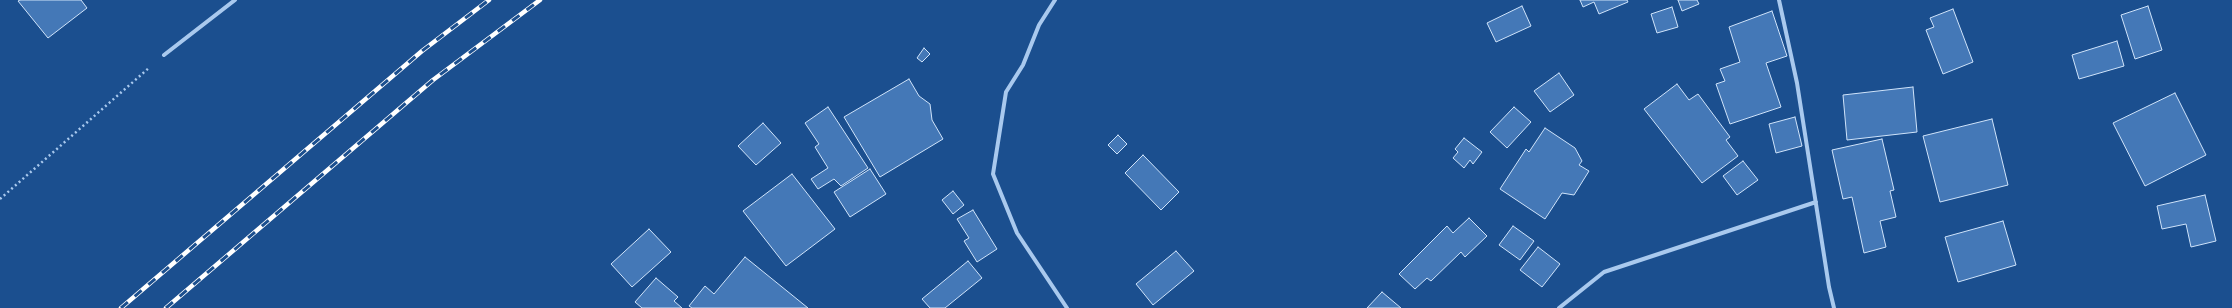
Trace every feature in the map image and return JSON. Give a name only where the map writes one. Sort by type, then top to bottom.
[{"type":"street","points":[[164,56],[235,0]]},
{"type":"street","points":[[1055,0],[1039,25],[1023,65],[1006,92],[993,174],[1017,233],[1067,308]]},
{"type":"street","points":[[1779,0],[1797,83],[1829,287],[1834,308]]},
{"type":"street","points":[[1559,308],[1604,272],[1816,202]]},
{"type":"path","points":[[0,199],[164,56]]},
{"type":"building","points":[[81,0],[87,8],[48,38],[18,1]]},
{"type":"building","points":[[1580,0],[1627,0],[1628,2],[1599,14],[1594,2],[1583,7]]},
{"type":"building","points":[[1678,0],[1697,0],[1699,4],[1682,11]]},
{"type":"building","points":[[1522,6],[1531,26],[1496,42],[1487,23]]},
{"type":"building","points":[[2148,6],[2162,50],[2135,59],[2121,15]]},
{"type":"building","points":[[1672,7],[1678,27],[1657,33],[1651,14]]},
{"type":"building","points":[[1953,9],[1973,62],[1943,74],[1926,30],[1934,27],[1930,18]]},
{"type":"building","points":[[1772,11],[1787,56],[1766,63],[1781,107],[1730,124],[1716,84],[1725,81],[1720,69],[1740,62],[1729,27]]},
{"type":"building","points":[[2117,41],[2124,66],[2079,79],[2072,55]]},
{"type":"building","points":[[924,48],[930,54],[922,62],[917,58]]},
{"type":"building","points":[[1559,73],[1574,95],[1550,112],[1534,91]]},
{"type":"building","points":[[909,79],[919,96],[930,104],[932,120],[943,139],[880,177],[844,117]]},
{"type":"building","points":[[1677,84],[1689,100],[1698,94],[1730,137],[1726,140],[1738,156],[1702,183],[1644,109]]},
{"type":"building","points":[[1913,87],[1917,132],[1847,140],[1843,95]]},
{"type":"building","points":[[2175,93],[2206,155],[2145,186],[2113,123]]},
{"type":"building","points":[[828,107],[868,168],[841,186],[834,179],[818,189],[811,179],[828,168],[815,147],[819,144],[805,123]]},
{"type":"building","points":[[1514,107],[1531,122],[1507,148],[1490,132]]},
{"type":"building","points":[[1795,117],[1802,146],[1776,153],[1769,124]]},
{"type":"building","points":[[1992,119],[2008,185],[1940,202],[1923,136]]},
{"type":"building","points":[[763,123],[781,143],[756,165],[738,146]]},
{"type":"building","points":[[1545,128],[1575,148],[1582,161],[1579,165],[1589,171],[1574,195],[1562,193],[1545,219],[1500,189],[1526,149],[1529,152]]},
{"type":"building","points":[[1118,135],[1127,144],[1117,154],[1108,145]]},
{"type":"building","points":[[1464,138],[1482,152],[1473,164],[1470,160],[1464,168],[1453,158],[1458,152],[1455,149]]},
{"type":"building","points":[[1882,139],[1894,190],[1890,191],[1896,217],[1880,221],[1886,247],[1864,253],[1852,197],[1843,199],[1832,150]]},
{"type":"building","points":[[1143,155],[1179,192],[1161,210],[1125,173]]},
{"type":"building","points":[[1743,161],[1758,180],[1737,195],[1723,176]]},
{"type":"building","points":[[870,169],[886,194],[850,217],[834,192]]},
{"type":"building","points":[[792,174],[835,229],[786,266],[743,211]]},
{"type":"building","points":[[953,191],[964,205],[953,214],[942,200]]},
{"type":"building","points":[[2205,195],[2216,241],[2191,247],[2186,224],[2162,229],[2157,206]]},
{"type":"building","points":[[973,210],[997,249],[977,262],[964,241],[969,238],[957,219]]},
{"type":"building","points":[[1469,218],[1487,236],[1465,257],[1461,252],[1431,281],[1427,278],[1415,289],[1399,274],[1447,226],[1453,233]]},
{"type":"building","points":[[2003,221],[2016,265],[1958,282],[1945,237]]},
{"type":"building","points":[[1513,226],[1534,241],[1520,260],[1499,245]]},
{"type":"building","points":[[649,229],[671,252],[632,287],[611,264]]},
{"type":"building","points":[[1538,247],[1560,264],[1542,287],[1520,270]]},
{"type":"building","points":[[1176,251],[1194,271],[1153,305],[1136,284]]},
{"type":"building","points":[[745,257],[808,308],[692,308],[689,306],[705,286],[714,294]]},
{"type":"building","points":[[968,261],[982,278],[945,308],[930,308],[922,299]]},
{"type":"building","points":[[656,278],[678,297],[674,301],[682,308],[642,308],[635,302]]},
{"type":"building","points":[[1382,292],[1401,308],[1367,308]]},
{"type":"railway","points":[[121,308],[422,51],[489,0]]},
{"type":"railway","points":[[166,308],[433,80],[540,0]]}]
